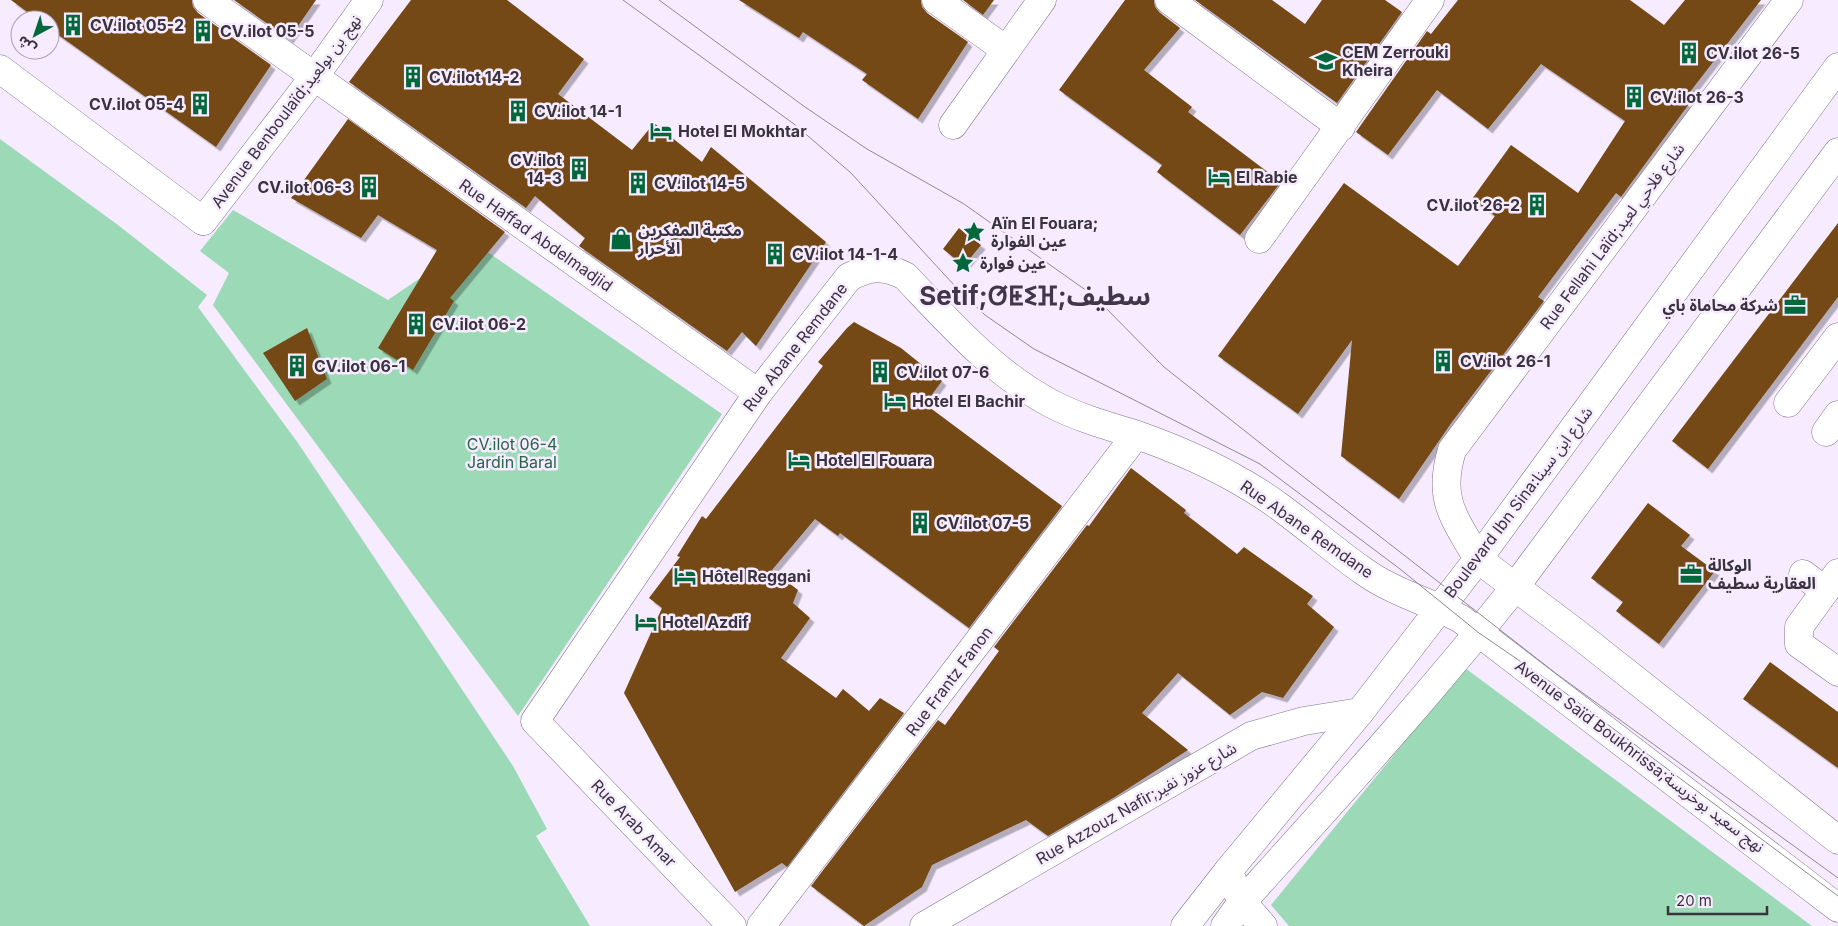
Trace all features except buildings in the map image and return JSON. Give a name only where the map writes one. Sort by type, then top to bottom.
[{"type":"street","name":"Rue Haffad Abdelmadjid","points":[[207,0],[758,393]]},
{"type":"street","name":"Avenue Benboulaïd;نهج بن بولعيد","points":[[0,69],[202,222],[314,77],[369,0]]},
{"type":"street","points":[[936,0],[1006,50]]},
{"type":"street","points":[[953,125],[1042,0]]},
{"type":"street","points":[[1169,0],[1341,126]]},
{"type":"street","points":[[1259,239],[1430,0]]},
{"type":"street","name":"Rue Fellahi Laïd;شارع فلاحي لعيد","points":[[1478,559],[1450,510],[1446,489],[1446,469],[1452,450],[1789,0]]},
{"type":"street","name":"Boulevard Ibn Sina:شارع ابن سينا","points":[[1185,926],[1228,871],[1360,712],[1478,559],[1838,67]]},
{"type":"street","points":[[1225,926],[1242,902],[1411,714],[1479,633],[1838,152]]},
{"type":"street","name":"Rue Abane Remdane","points":[[535,720],[758,393],[849,277],[862,270],[876,267],[892,269],[904,276],[980,353],[1002,372],[1052,404],[1078,416],[1181,451],[1230,476],[1277,505],[1363,571],[1402,592],[1439,608]]},
{"type":"street","points":[[1788,403],[1838,337]]},
{"type":"street","name":"Rue Frantz Fanon","points":[[761,926],[1136,435]]},
{"type":"street","points":[[1478,559],[1575,632],[1838,840]]},
{"type":"street","points":[[1803,574],[1832,582],[1800,627],[1799,644],[1838,672]]},
{"type":"street","name":"Avenue Saïd Boukhrissa;نهج سعيد بوخريسة","points":[[1439,608],[1460,619],[1479,633],[1838,908]]},
{"type":"street","name":"Rue Azzouz Nafir;شارع عزوز نفير","points":[[924,926],[1251,736],[1304,721],[1360,712]]},
{"type":"street","name":"Rue Arab Amar","points":[[535,720],[732,926]]},
{"type":"street","points":[[1228,871],[1242,902],[1263,926]]},
{"type":"green space","points":[[0,139],[118,225],[207,295],[198,307],[298,443],[513,766],[547,829],[536,836],[590,926],[0,926]]},
{"type":"green space","name":"CV.ilot 06-4 Jardin Baral","points":[[233,210],[388,300],[473,242],[722,414],[518,716],[213,305],[229,273],[200,251]]},
{"type":"green space","points":[[1465,668],[1812,926],[1289,926],[1271,905]]},
{"type":"tram line","points":[[623,0],[794,124],[851,173],[954,285],[985,315],[1034,349],[1260,464],[1400,569],[1479,633],[1552,683],[1838,896]]},
{"type":"tram line","points":[[659,0],[805,107],[867,149],[964,204],[1094,296],[1164,367],[1269,450],[1558,675],[1838,878]]},
{"type":"place","name":"CV.ilot 05-2","points":[[73,25]]},
{"type":"place","name":"CV.ilot 05-5","points":[[203,31]]},
{"type":"place","name":"CV.ilot 26-5","points":[[1689,53]]},
{"type":"place","name":"CEM Zerrouki Kheira","points":[[1326,61]]},
{"type":"place","name":"CV.ilot 14-2","points":[[413,77]]},
{"type":"place","name":"CV.ilot 26-3","points":[[1634,97]]},
{"type":"place","name":"CV.ilot 05-4","points":[[200,104]]},
{"type":"place","name":"CV.ilot 14-1","points":[[518,111]]},
{"type":"place","name":"Hotel El Mokhtar","points":[[661,131]]},
{"type":"place","name":"CV.ilot 14-3","points":[[579,169]]},
{"type":"place","name":"El Rabie","points":[[1219,177]]},
{"type":"place","name":"CV.ilot 14-5","points":[[638,183]]},
{"type":"place","name":"CV.ilot 06-3","points":[[369,187]]},
{"type":"place","name":"CV.ilot 26-2","points":[[1537,205]]},
{"type":"place","name":"Aïn El Fouara; عين الفوارة","points":[[974,232]]},
{"type":"place","name":"مكتبة المفكرين الأحرار","points":[[621,239]]},
{"type":"place","name":"CV.ilot 14-1-4","points":[[775,254]]},
{"type":"place","name":"عين فوارة","points":[[963,263]]},
{"type":"place","name":"شركة محاماة باي","points":[[1795,305]]},
{"type":"place","name":"CV.ilot 06-2","points":[[416,324]]},
{"type":"place","name":"CV.ilot 26-1","points":[[1443,361]]},
{"type":"place","name":"CV.ilot 06-1","points":[[297,366]]},
{"type":"place","name":"CV.ilot 07-6","points":[[880,372]]},
{"type":"place","name":"Hotel El Bachir","points":[[895,401]]},
{"type":"place","name":"Hotel El Fouara","points":[[799,460]]},
{"type":"place","name":"CV.ilot 07-5","points":[[920,523]]},
{"type":"place","name":"الوكالة العقارية سطيف","points":[[1691,574]]},
{"type":"place","name":"Hôtel Reggani","points":[[685,576]]},
{"type":"place","name":"Hotel Azdif","points":[[646,622]]},
{"type":"district","name":"Setif;ⵚⵟⵉⴼ;سطيف","points":[[1035,296]]}]
